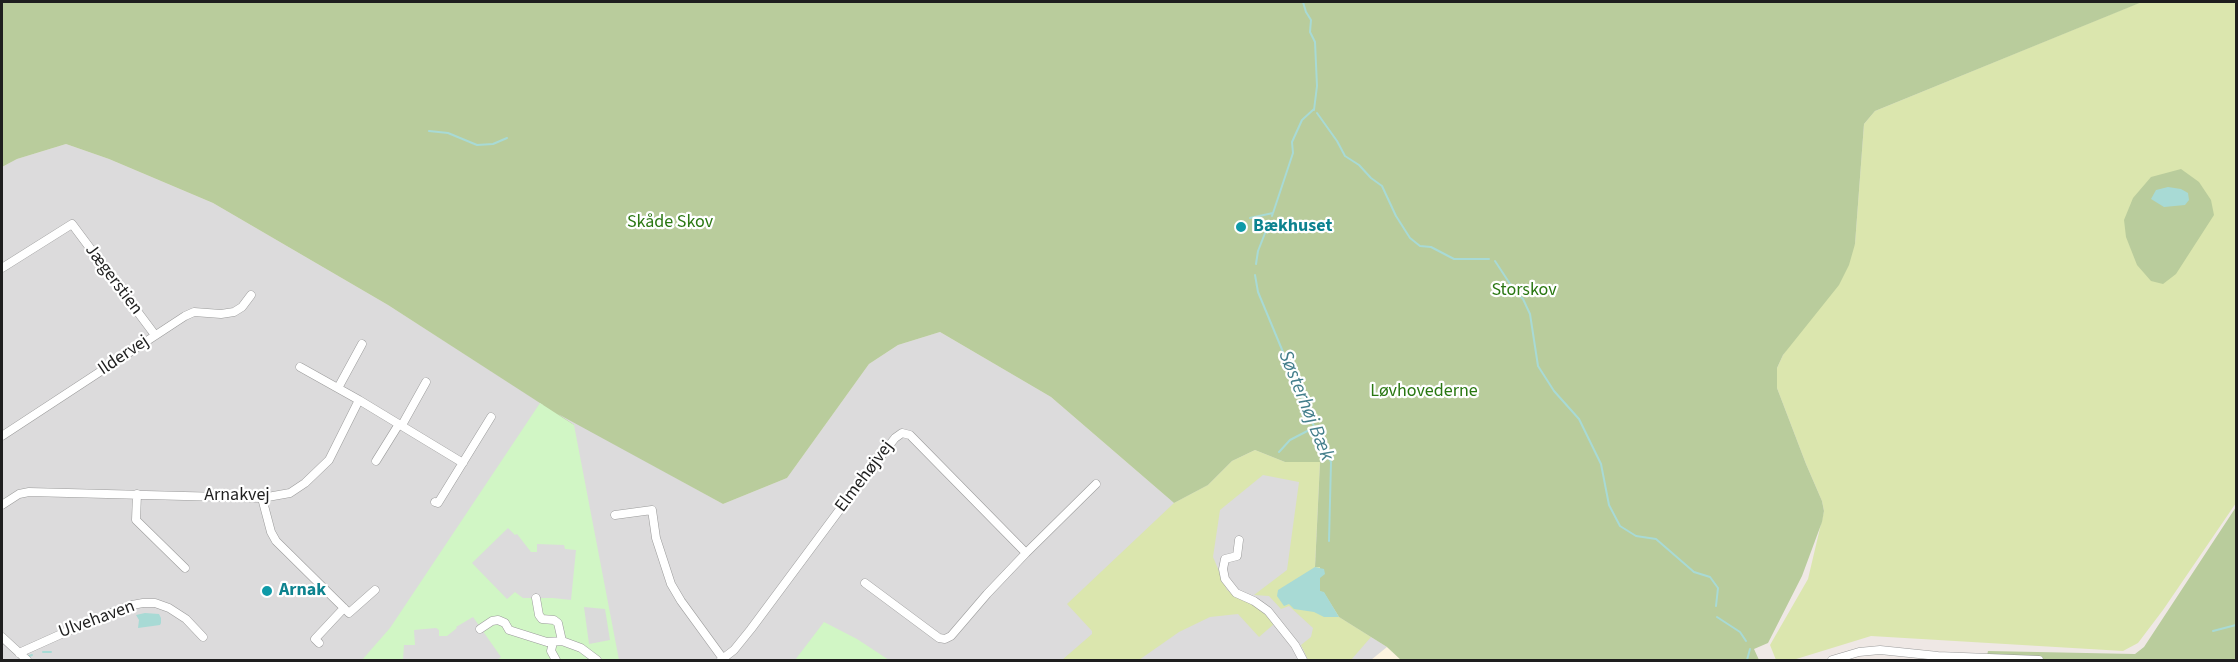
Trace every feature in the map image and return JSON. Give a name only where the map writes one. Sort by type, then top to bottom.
[{"type":"street","name":"Jægerstien","points":[[2,268],[72,224],[155,335]]},
{"type":"street","name":"Ildervej","points":[[2,436],[185,316],[194,312],[221,314],[234,312],[242,307],[251,295]]},
{"type":"street","points":[[339,388],[362,344]]},
{"type":"street","points":[[300,368],[401,424],[463,463]]},
{"type":"street","points":[[376,461],[426,382]]},
{"type":"street","name":"Arnakvej","points":[[2,505],[19,494],[29,492],[262,498],[290,493],[318,472],[329,459],[359,400]]},
{"type":"street","points":[[435,502],[438,503],[491,417]]},
{"type":"street","name":"Elmehøjvej","points":[[615,515],[652,510],[656,538],[671,584],[723,660],[751,629],[855,489],[895,438],[902,433],[910,435],[1026,554]]},
{"type":"street","points":[[865,583],[939,638],[945,639],[951,636],[987,594],[1096,484]]},
{"type":"street","points":[[137,494],[136,520],[185,568]]},
{"type":"street","points":[[262,498],[271,532],[276,541],[349,614],[375,590]]},
{"type":"street","points":[[1239,540],[1237,556],[1226,559],[1223,569],[1225,579],[1236,593],[1254,601],[1268,611],[1295,645],[1303,660]]},
{"type":"street","points":[[537,598],[539,615],[542,619],[554,620],[558,623],[562,641]]},
{"type":"street","name":"Ulvehaven","points":[[19,653],[88,622],[142,603],[155,603],[169,608],[186,619],[203,637]]},
{"type":"street","points":[[319,643],[315,639],[344,608]]},
{"type":"street","points":[[480,629],[498,620],[505,623],[509,630],[553,642],[562,641],[581,648],[597,660]]},
{"type":"street","points":[[2,637],[27,660]]},
{"type":"street","points":[[553,642],[551,651],[556,660]]},
{"type":"street","points":[[1832,660],[1859,652],[1880,650],[2039,660]]},
{"type":"shaded area","points":[[66,144],[109,159],[213,203],[388,305],[544,405],[723,504],[787,478],[869,364],[898,345],[940,332],[1051,397],[1174,503],[1208,485],[1320,462],[1289,604],[1339,617],[1387,647],[1401,660],[2,660],[2,167],[17,159]]},
{"type":"shaded area","points":[[584,607],[605,609],[610,640],[589,644]]},
{"type":"shaded area","points":[[1387,647],[1401,660],[1371,660]]},
{"type":"green space","points":[[2,2],[2142,2],[1875,111],[1864,124],[1855,244],[1849,265],[1839,285],[1783,355],[1777,368],[1777,388],[1824,511],[1802,576],[1768,643],[1754,649],[1759,660],[1401,660],[1387,647],[1339,617],[1324,593],[1320,591],[1320,567],[1315,567],[1320,462],[1285,462],[1255,450],[1232,461],[1208,485],[1174,503],[1051,397],[940,332],[898,345],[869,364],[787,478],[723,504],[558,414],[574,425],[540,418],[543,405],[388,305],[213,203],[109,159],[66,144],[17,159],[2,167]]},
{"type":"green space","points":[[2141,2],[2236,2],[2236,503],[2138,643],[2123,651],[1871,636],[1793,660],[1776,660],[1770,645],[1808,579],[1824,511],[1777,388],[1777,368],[1783,355],[1855,244],[1864,124],[1875,111]]},
{"type":"green space","points":[[2181,169],[2199,182],[2211,200],[2214,215],[2176,274],[2163,284],[2151,281],[2137,265],[2126,237],[2124,220],[2133,198],[2151,177]]},
{"type":"green space","points":[[540,403],[574,425],[619,660],[497,660],[501,657],[473,617],[456,627],[447,636],[439,636],[439,630],[436,628],[414,630],[415,645],[404,645],[403,660],[362,660],[390,628]],"holes":[[[508,528],[515,535],[517,534],[531,552],[537,552],[537,544],[564,545],[565,549],[576,550],[571,600],[523,598],[515,592],[507,599],[472,563]]]},
{"type":"green space","points":[[1255,450],[1285,462],[1320,462],[1315,566],[1320,567],[1324,592],[1339,617],[1371,637],[1351,660],[1308,660],[1301,645],[1311,637],[1313,628],[1289,606],[1281,609],[1269,596],[1254,595],[1287,570],[1299,482],[1263,475],[1220,510],[1213,557],[1227,590],[1261,610],[1274,624],[1259,637],[1238,614],[1210,617],[1179,632],[1139,660],[1062,660],[1092,634],[1092,631],[1067,604],[1174,503],[1208,485],[1232,461]]},
{"type":"green space","points":[[2236,507],[2236,660],[1986,660],[1988,651],[2135,654],[2144,647]]},
{"type":"green space","points":[[824,622],[857,639],[889,660],[795,660]]},
{"type":"water","points":[[2168,187],[2181,189],[2188,193],[2189,200],[2185,205],[2164,207],[2151,199],[2156,190]]},
{"type":"water","points":[[1315,567],[1324,569],[1325,574],[1320,578],[1320,591],[1324,592],[1339,617],[1324,617],[1314,612],[1294,609],[1289,604],[1284,606],[1277,596],[1278,590]]},
{"type":"water","points":[[159,614],[160,625],[138,628],[139,620],[136,615]]},
{"type":"waterway","name":"Søsterhøj Bæk","points":[[1303,2],[1311,20],[1310,32],[1315,42],[1317,86],[1314,110]]},
{"type":"waterway","name":"Søsterhøj Bæk","points":[[1272,216],[1293,153],[1292,142],[1302,120],[1314,109]]},
{"type":"waterway","points":[[1317,113],[1345,156],[1359,165],[1382,186],[1396,216],[1410,238],[1420,246],[1431,247],[1454,259],[1489,259]]},
{"type":"waterway","points":[[429,131],[448,133],[477,145],[493,144],[507,138]]},
{"type":"waterway","points":[[1250,218],[1273,213]]},
{"type":"waterway","name":"Søsterhøj Bæk","points":[[1256,264],[1258,251],[1269,223]]},
{"type":"waterway","points":[[1495,261],[1516,293],[1523,299],[1530,314],[1538,366],[1554,391],[1579,419],[1601,464],[1609,505],[1620,526],[1636,536],[1656,539],[1694,572],[1710,577],[1718,588],[1716,606]]},
{"type":"waterway","name":"Søsterhøj Bæk","points":[[1255,275],[1258,292],[1331,462],[1329,541]]},
{"type":"waterway","points":[[1279,452],[1290,440],[1315,427]]},
{"type":"waterway","points":[[1717,617],[1740,632],[1746,641]]},
{"type":"waterway","points":[[2213,631],[2236,625]]},
{"type":"waterway","points":[[1747,660],[1750,649]]},
{"type":"waterway","points":[[43,652],[51,652]]},
{"type":"place","name":"Bækhuset","points":[[1241,227]]},
{"type":"place","name":"Arnak","points":[[267,591]]},
{"type":"park label","name":"Skåde Skov","points":[[670,223]]},
{"type":"park label","name":"Storskov","points":[[1524,291]]},
{"type":"park label","name":"Løvhovederne","points":[[1424,392]]}]
